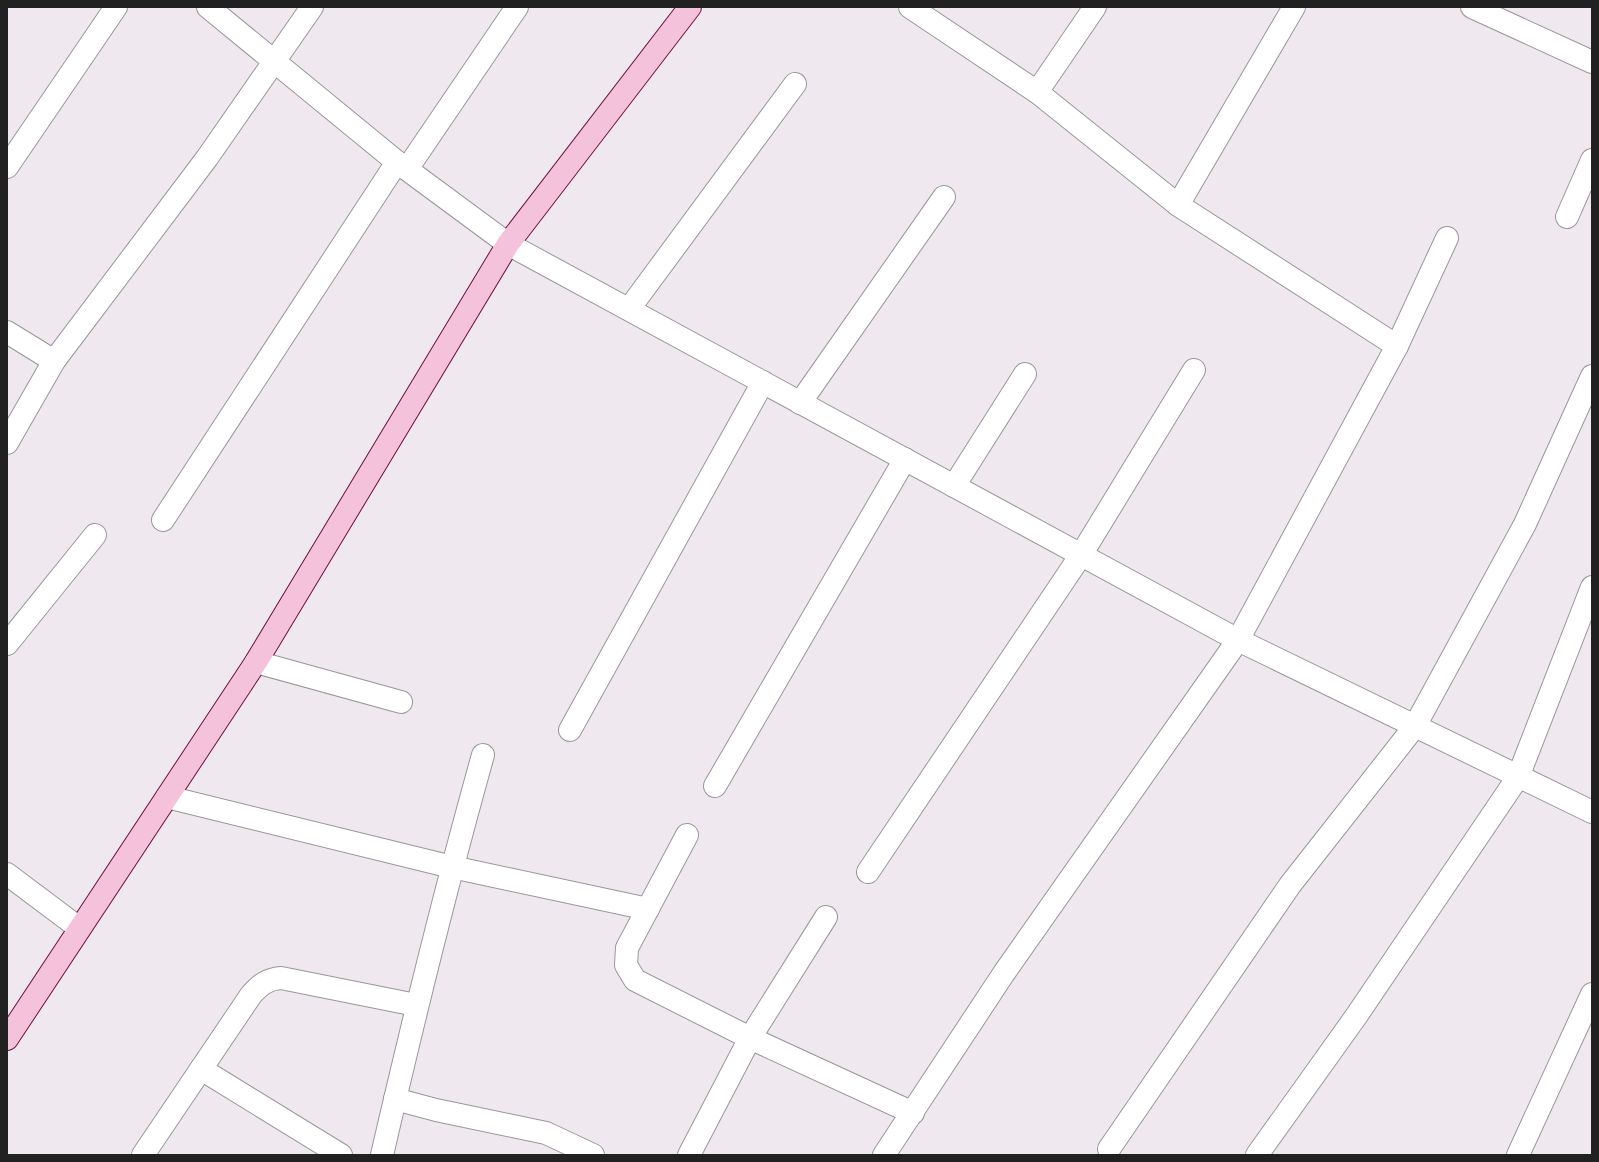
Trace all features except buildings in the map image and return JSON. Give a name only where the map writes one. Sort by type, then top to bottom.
[{"type":"main road","points":[[7,1039],[256,662],[508,244],[690,7]]},
{"type":"street","points":[[7,167],[116,7]]},
{"type":"street","points":[[208,7],[402,165],[508,244],[1238,640],[1592,812]]},
{"type":"street","points":[[7,443],[54,361],[206,158],[312,7]]},
{"type":"street","points":[[163,520],[402,165],[517,7]]},
{"type":"street","points":[[1037,92],[1095,7]]},
{"type":"street","points":[[1178,205],[1294,7]]},
{"type":"street","points":[[1472,7],[1592,62]]},
{"type":"street","points":[[912,8],[1037,92],[1178,205],[1396,346]]},
{"type":"street","points":[[629,309],[794,84]]},
{"type":"street","points":[[1567,217],[1592,160]]},
{"type":"street","points":[[800,402],[944,197]]},
{"type":"street","points":[[884,1155],[1004,973],[1238,640],[1396,346],[1447,238]]},
{"type":"street","points":[[7,332],[54,361]]},
{"type":"street","points":[[868,872],[1080,555],[1194,370]]},
{"type":"street","points":[[954,486],[1025,374]]},
{"type":"street","points":[[1109,1153],[1290,885],[1415,726],[1525,524],[1592,376]]},
{"type":"street","points":[[570,730],[763,382]]},
{"type":"street","points":[[715,786],[905,459]]},
{"type":"street","points":[[10,633],[95,535]]},
{"type":"street","points":[[1256,1155],[1357,1016],[1518,776],[1592,587]]},
{"type":"street","points":[[256,662],[401,702]]},
{"type":"street","points":[[382,1155],[416,1005],[483,755]]},
{"type":"street","points":[[167,797],[452,867],[648,909]]},
{"type":"street","points":[[687,835],[627,948],[626,965],[635,980],[750,1038],[913,1113]]},
{"type":"street","points":[[7,874],[79,928]]},
{"type":"street","points":[[689,1155],[750,1038],[826,917]]},
{"type":"street","points":[[143,1155],[251,994],[261,984],[270,979],[281,978],[416,1005]]},
{"type":"street","points":[[1518,1155],[1592,994]]},
{"type":"street","points":[[201,1069],[341,1155]]},
{"type":"street","points":[[395,1099],[436,1110],[546,1133],[593,1155]]}]
